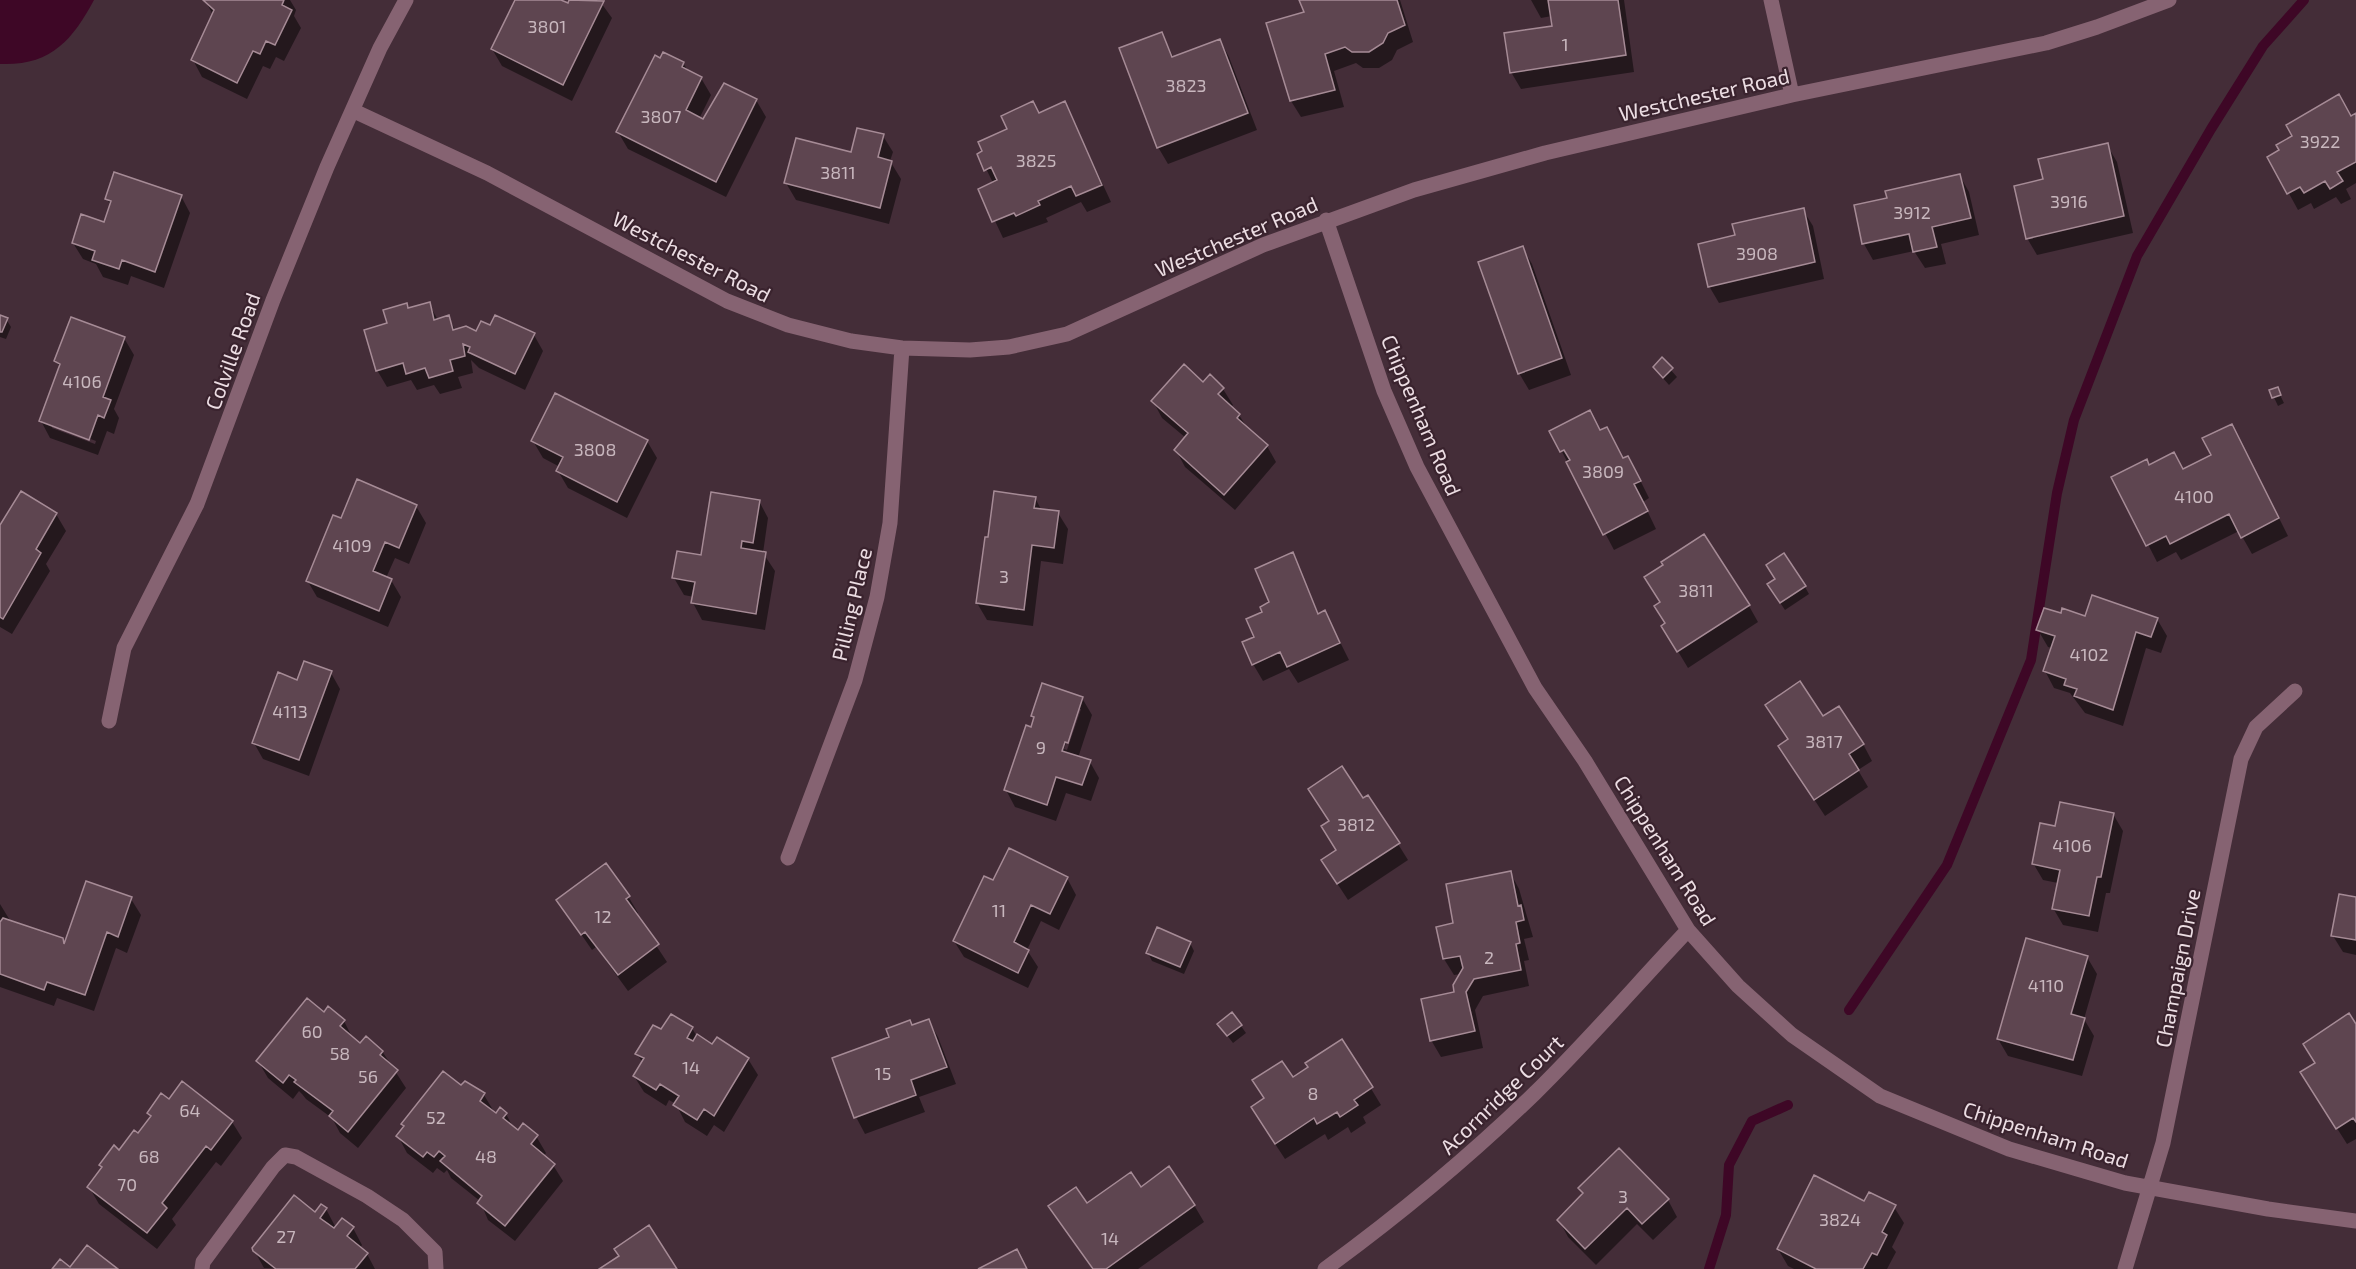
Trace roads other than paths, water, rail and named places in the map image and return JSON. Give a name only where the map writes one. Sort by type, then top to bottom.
[{"type":"street","name":"Colville Road","points":[[109,721],[124,648],[197,504],[273,300],[380,48],[406,0]]},
{"type":"street","points":[[1771,0],[1792,94]]},
{"type":"street","name":"Westchester Road","points":[[354,111],[487,173],[727,301],[788,325],[851,341],[902,348],[989,349],[1067,334],[1206,268],[1326,220],[1414,190],[1545,153],[1792,94],[2046,43],[2169,0]]},
{"type":"street","name":"Chippenham Road","points":[[1326,220],[1384,391],[1417,467],[1535,688],[1585,761],[1688,930],[1764,1012],[1792,1035],[1880,1096],[2009,1149],[2125,1183],[2268,1209],[2356,1221]]},
{"type":"street","name":"Pilling Place","points":[[788,858],[855,680],[877,597],[890,523],[902,348]]},
{"type":"street","name":"Champaign Drive","points":[[2125,1269],[2163,1143],[2241,759],[2256,728],[2295,691]]},
{"type":"street","name":"Acornridge Court","points":[[1325,1269],[1403,1212],[1478,1147],[1597,1029],[1688,930]]},
{"type":"street","points":[[202,1269],[203,1262],[273,1167],[285,1155],[296,1157],[368,1196],[403,1220],[435,1252],[436,1269]]},
{"type":"waterway","points":[[1849,1010],[1947,865],[2031,660],[2057,493],[2074,420],[2137,256],[2211,129],[2263,46],[2304,0]]},
{"type":"waterway","points":[[1709,1269],[1726,1215],[1729,1165],[1752,1121],[1788,1105]]}]
